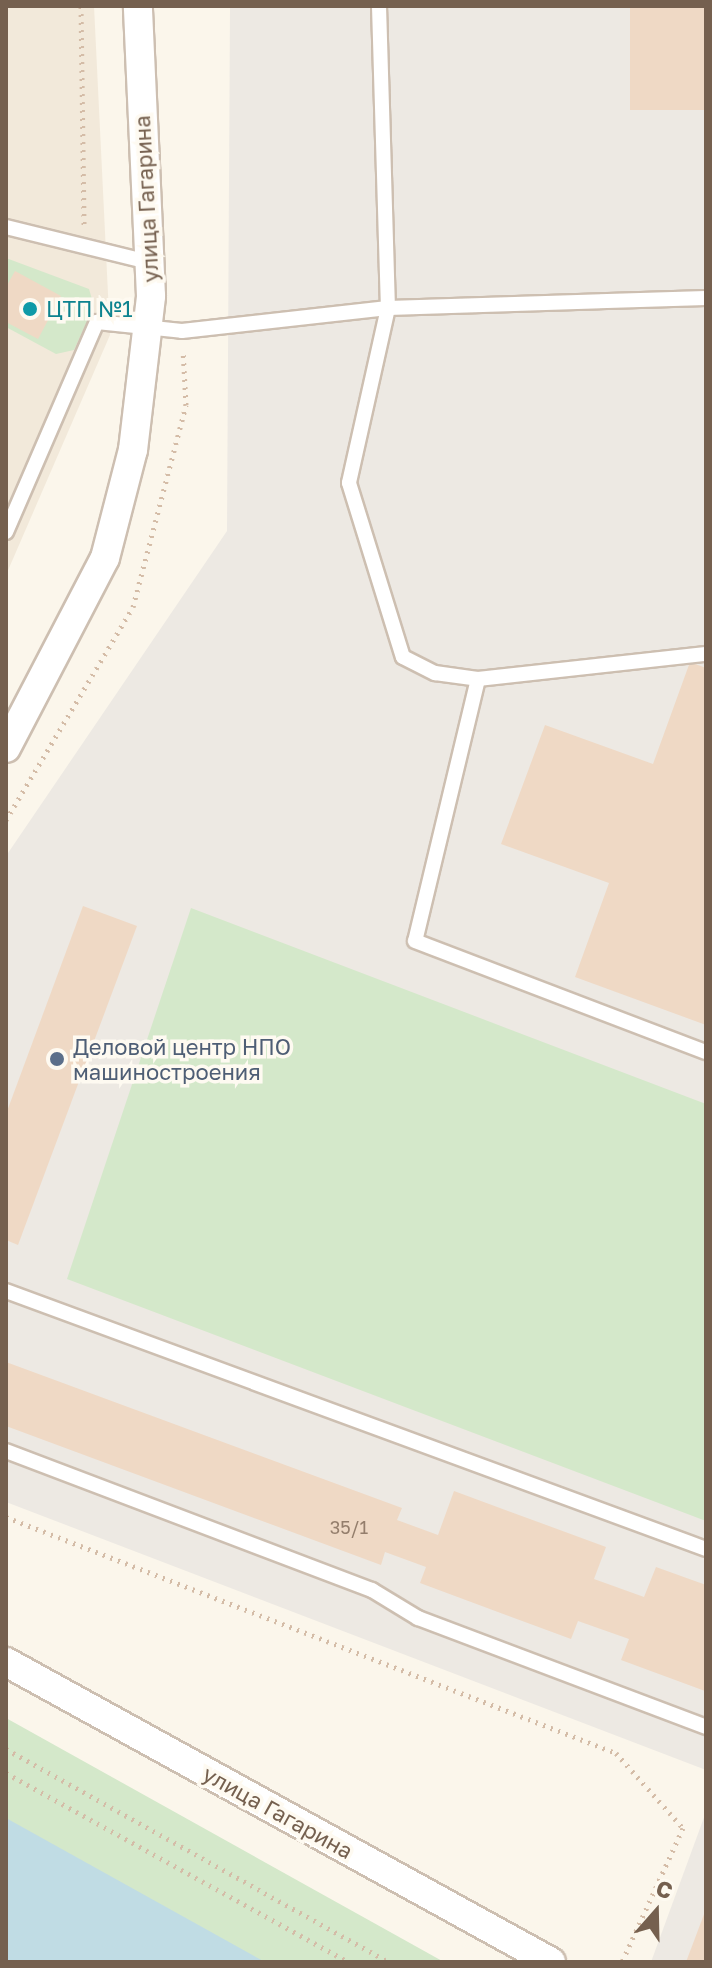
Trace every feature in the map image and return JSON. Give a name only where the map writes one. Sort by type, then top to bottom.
[{"type":"street","name":"улица Гагарина","points":[[6,748],[105,558],[133,450],[149,326],[138,6]]},
{"type":"street","name":"улица Гагарина","points":[[6,1662],[551,1962]]},
{"type":"lane","points":[[379,6],[388,308],[349,483],[403,657],[435,673],[478,679],[706,654]]},
{"type":"lane","points":[[6,227],[149,262]]},
{"type":"lane","points":[[6,532],[97,322],[233,329],[388,308],[706,298]]},
{"type":"lane","points":[[478,679],[415,941],[706,1052]]},
{"type":"lane","points":[[6,1291],[706,1549]]},
{"type":"lane","points":[[6,1451],[706,1727]]},
{"type":"path","points":[[81,6],[85,246]]},
{"type":"path","points":[[6,1517],[616,1753],[683,1828],[622,1962]]},
{"type":"path","points":[[6,1749],[389,1962]]},
{"type":"path","points":[[6,1773],[348,1962]]},
{"type":"shaded area","points":[[6,6],[94,6],[110,335],[6,575]]},
{"type":"shaded area","points":[[230,6],[706,6],[706,1770],[6,1502],[6,856],[227,531]]},
{"type":"shaded area","points":[[706,1812],[706,1962],[651,1962]]},
{"type":"green space","points":[[6,258],[89,289],[94,306],[74,350],[56,354],[6,327]]},
{"type":"green space","points":[[191,908],[706,1104],[706,1521],[67,1279]]},
{"type":"green space","points":[[6,1718],[444,1962],[6,1962]]},
{"type":"water","points":[[6,1818],[265,1962],[6,1962]]},
{"type":"building","points":[[630,6],[706,6],[706,110],[630,110]]},
{"type":"building","name":"ЦТП №1","points":[[15,271],[61,296],[38,339],[6,322],[6,287]]},
{"type":"building","points":[[690,662],[706,668],[706,1025],[575,977],[609,883],[501,844],[545,725],[653,764]]},
{"type":"building","name":"Деловой центр НПО машиностроения","points":[[83,906],[137,926],[18,1245],[6,1240],[6,1114]]},
{"type":"building","points":[[6,1362],[402,1508],[397,1520],[438,1535],[454,1491],[606,1547],[594,1579],[644,1597],[656,1567],[706,1585],[705,1691],[621,1660],[629,1639],[578,1621],[571,1639],[420,1583],[426,1567],[385,1552],[381,1565],[6,1426]]},
{"type":"building","points":[[706,1909],[706,1962],[686,1962]]},
{"type":"place","name":"ЦТП №1","points":[[30,309]]},
{"type":"place","name":"Деловой центр НПО машиностроения","points":[[57,1059]]}]
